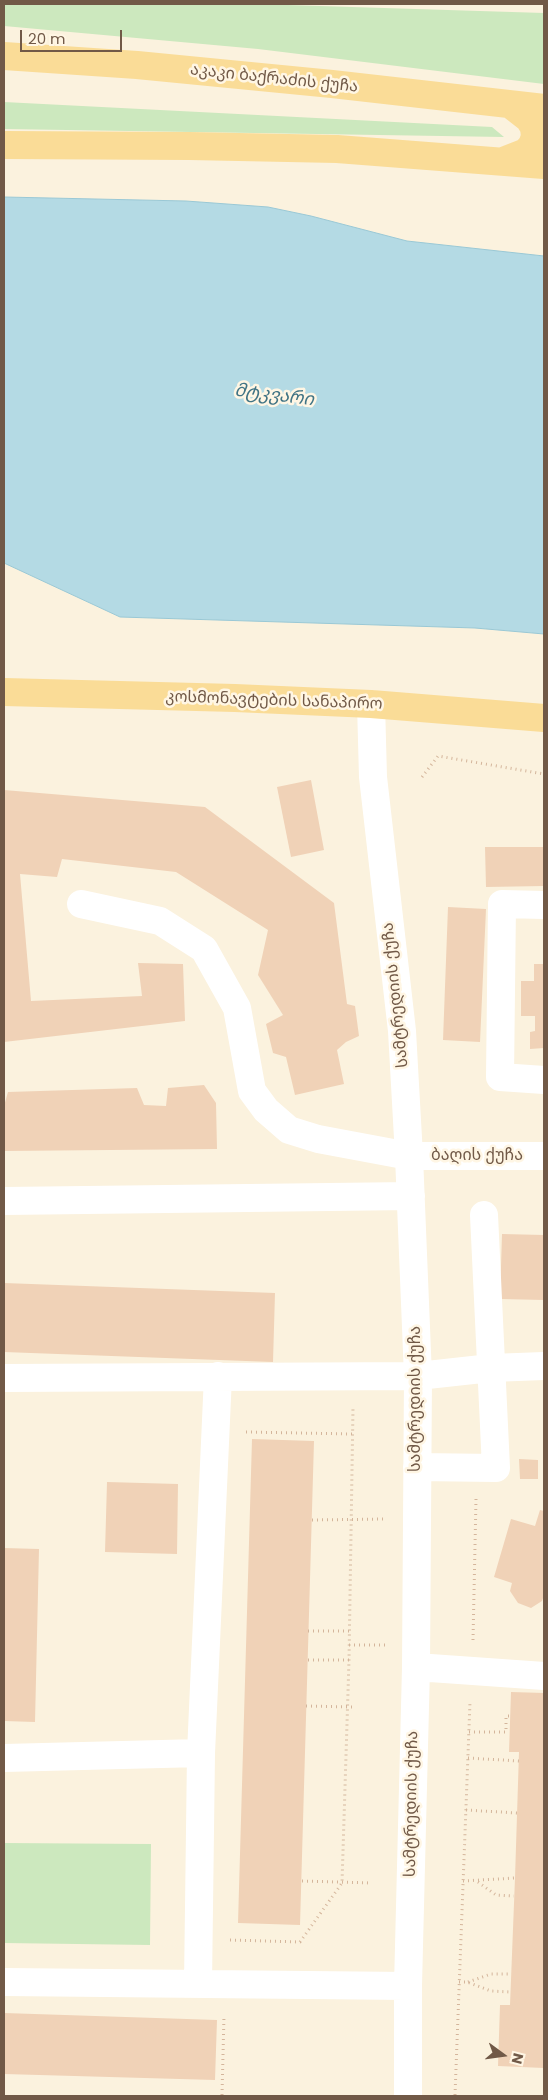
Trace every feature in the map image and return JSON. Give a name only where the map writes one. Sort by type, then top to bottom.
[{"type":"main road","name":"აკაკი ბაქრაძის ქუჩა","points":[[4,56],[137,65],[332,84],[544,108]]},
{"type":"main road","points":[[503,161],[526,152],[532,145],[535,137],[534,127],[529,118],[511,105]]},
{"type":"main road","points":[[4,145],[337,149],[544,165]]},
{"type":"main road","name":"კოსმონავტების სანაპირო","points":[[4,692],[235,698],[371,704],[544,718]]},
{"type":"street","name":"სამტრედიის ქუჩა","points":[[371,704],[373,777],[402,1031],[418,1376],[416,1667],[408,1986],[408,2096]]},
{"type":"street","name":"ბაღის ქუჩა","points":[[81,904],[160,921],[204,949],[237,1008],[252,1091],[266,1110],[289,1130],[318,1139],[409,1156],[544,1156]]},
{"type":"street","points":[[544,905],[502,904],[500,1077],[544,1080]]},
{"type":"street","points":[[4,1201],[411,1196]]},
{"type":"street","points":[[417,1467],[496,1468],[484,1215]]},
{"type":"street","points":[[4,1378],[418,1376],[492,1368],[544,1366]]},
{"type":"street","points":[[211,1984],[199,1940],[201,1753],[218,1376]]},
{"type":"street","points":[[416,1667],[544,1676]]},
{"type":"street","points":[[4,1758],[201,1753]]},
{"type":"street","points":[[4,1982],[408,1986]]},
{"type":"path","points":[[422,777],[438,756],[544,774]]},
{"type":"path","points":[[199,1940],[300,1942],[342,1883],[349,1660],[353,1376]]},
{"type":"path","points":[[215,1431],[352,1434]]},
{"type":"path","points":[[455,2095],[472,1672],[477,1468]]},
{"type":"path","points":[[312,1520],[417,1519]]},
{"type":"path","points":[[308,1631],[349,1630]]},
{"type":"path","points":[[308,1660],[349,1660]]},
{"type":"path","points":[[306,1706],[352,1707]]},
{"type":"path","points":[[469,1732],[506,1732],[506,1716],[510,1716]]},
{"type":"path","points":[[468,1758],[518,1761]]},
{"type":"path","points":[[466,1810],[517,1813]]},
{"type":"path","points":[[463,1881],[478,1882],[515,1878]]},
{"type":"path","points":[[302,1880],[372,1883]]},
{"type":"path","points":[[478,1882],[496,1895],[514,1896]]},
{"type":"path","points":[[459,1982],[468,1982],[491,1974],[511,1974]]},
{"type":"path","points":[[468,1982],[491,1991],[510,1992]]},
{"type":"path","points":[[211,1984],[222,2095]]},
{"type":"green space","points":[[4,4],[256,4],[544,13],[544,84],[258,49],[4,26]]},
{"type":"green space","points":[[4,102],[492,127],[504,137],[4,129]]},
{"type":"green space","points":[[4,1843],[151,1844],[150,1945],[4,1943]]},
{"type":"water","name":"მტკვარი","points":[[4,197],[186,201],[268,207],[407,241],[544,256],[544,634],[475,628],[120,617],[4,563]]},
{"type":"building","points":[[311,780],[324,850],[291,857],[277,787]]},
{"type":"building","points":[[4,790],[205,807],[334,903],[347,1004],[355,1006],[359,1036],[346,1042],[337,1050],[344,1084],[295,1095],[286,1057],[273,1053],[266,1024],[283,1015],[258,975],[268,930],[176,872],[62,859],[57,877],[20,874],[31,1001],[142,996],[138,963],[183,964],[185,1021],[4,1042]]},
{"type":"building","points":[[485,847],[544,847],[544,886],[486,887]]},
{"type":"building","points":[[448,907],[486,909],[480,1042],[443,1040]]},
{"type":"building","points":[[534,964],[544,964],[544,1048],[530,1049],[530,1032],[535,1031],[535,1016],[521,1016],[521,981],[534,981]]},
{"type":"building","points":[[204,1085],[216,1103],[217,1149],[4,1151],[4,1106],[8,1092],[137,1088],[144,1105],[166,1106],[168,1088]]},
{"type":"building","points":[[502,1234],[544,1235],[544,1300],[500,1299]]},
{"type":"building","points":[[4,1283],[275,1293],[273,1362],[4,1352]]},
{"type":"building","points":[[252,1439],[314,1441],[300,1925],[238,1923]]},
{"type":"building","points":[[519,1459],[538,1460],[538,1479],[520,1479]]},
{"type":"building","points":[[107,1482],[178,1484],[177,1554],[105,1552]]},
{"type":"building","points":[[540,1510],[544,1511],[544,1595],[542,1601],[531,1608],[518,1603],[510,1591],[512,1583],[494,1577],[511,1519],[535,1526]]},
{"type":"building","points":[[4,1548],[39,1549],[35,1722],[4,1721]]},
{"type":"building","points":[[511,1692],[544,1693],[544,2068],[498,2066],[500,2005],[510,2005],[515,1878],[519,1752],[509,1752]]},
{"type":"building","points":[[4,2013],[217,2020],[215,2080],[4,2074]]}]
